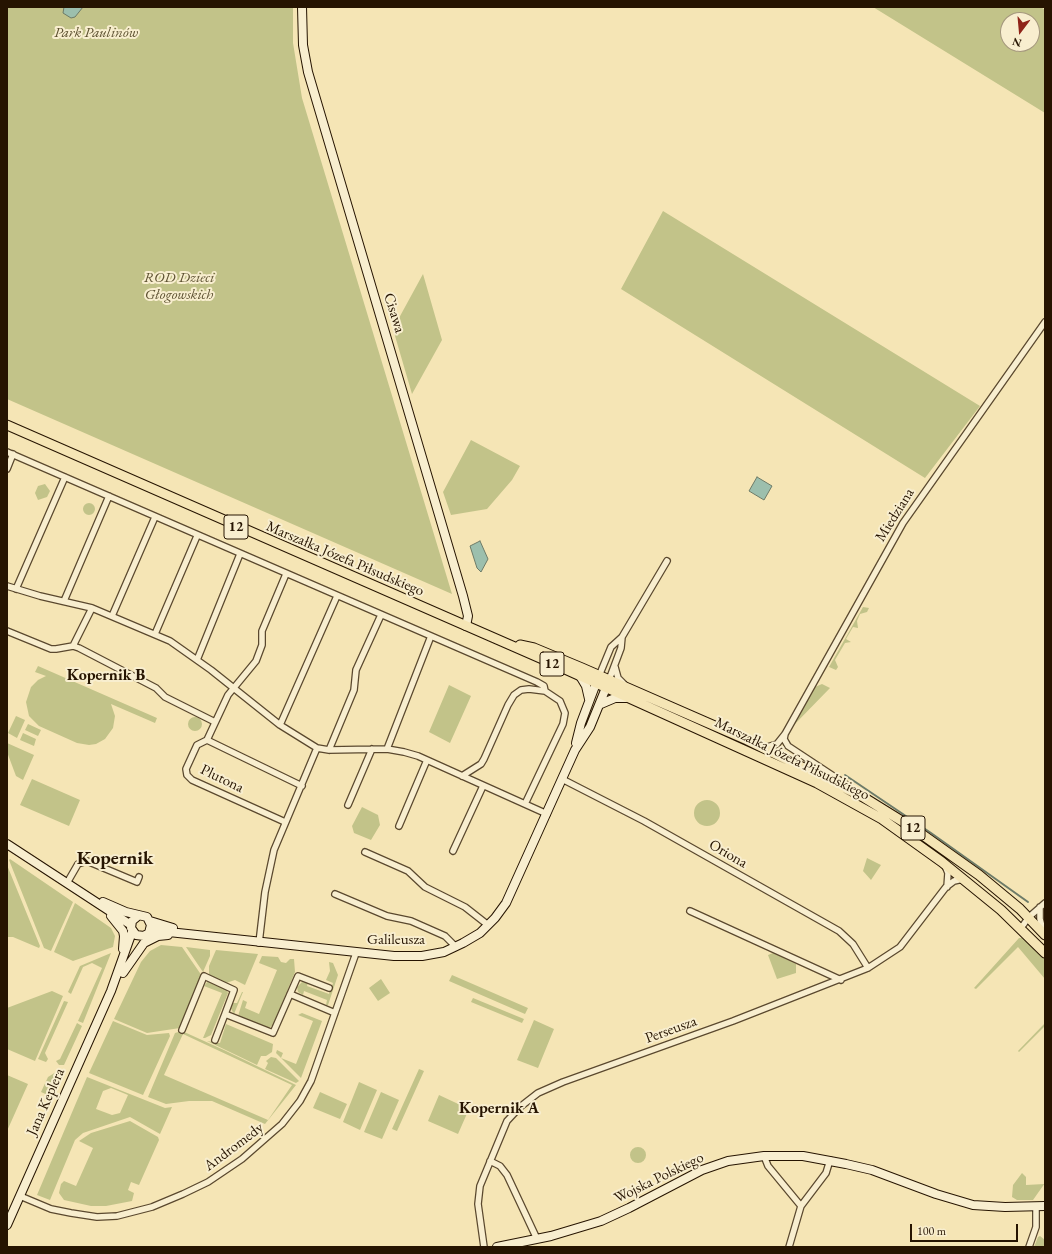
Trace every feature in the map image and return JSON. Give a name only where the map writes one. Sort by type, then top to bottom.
[{"type":"main road","name":"Marszałka Józefa Piłsudskiego","points":[[7,425],[497,640],[597,680],[628,688],[764,748],[863,797],[913,828],[950,853],[1004,895],[1045,934]]},
{"type":"main road","name":"Marszałka Józefa Piłsudskiego","points":[[608,684],[626,698],[817,783],[882,819],[965,880],[1021,928],[1045,953]]},
{"type":"street","name":"Cisawa","points":[[302,7],[305,59],[314,96],[463,596],[468,616],[466,626]]},
{"type":"street","name":"Miedziana","points":[[785,734],[903,523],[1045,322]]},
{"type":"street","points":[[7,452],[197,536],[537,682],[544,686],[545,691]]},
{"type":"street","points":[[7,470],[13,454]]},
{"type":"street","points":[[16,589],[65,477]]},
{"type":"street","points":[[64,601],[109,496]]},
{"type":"street","points":[[112,616],[155,517]]},
{"type":"street","points":[[155,634],[197,536]]},
{"type":"street","points":[[198,660],[240,554]]},
{"type":"street","points":[[597,680],[611,648],[622,636],[667,561]]},
{"type":"street","name":"Plutona","points":[[285,822],[192,780],[186,769],[197,744],[207,740],[233,688],[258,657],[262,646],[262,632],[286,574]]},
{"type":"street","points":[[7,586],[92,608],[170,641],[198,660],[280,725],[301,740],[317,748],[329,750],[372,748],[404,752],[428,760],[547,814]]},
{"type":"street","points":[[280,725],[337,596]]},
{"type":"street","points":[[73,646],[92,608]]},
{"type":"street","points":[[329,750],[354,690],[356,670],[381,615]]},
{"type":"street","points":[[7,631],[51,648],[56,649],[73,646],[156,688],[165,697],[215,722]]},
{"type":"street","points":[[387,749],[431,636]]},
{"type":"street","points":[[608,684],[621,648],[622,636]]},
{"type":"street","points":[[590,699],[582,673],[605,663]]},
{"type":"street","points":[[615,666],[618,678],[628,688]]},
{"type":"street","name":"Galileusza","points":[[575,750],[581,723],[597,680]]},
{"type":"street","name":"Galileusza","points":[[150,930],[259,943],[394,956],[422,956],[444,952],[456,947],[480,933],[506,903],[575,750],[590,727],[601,704],[608,684]]},
{"type":"street","points":[[462,776],[481,764],[514,695],[525,690],[545,691],[560,702],[565,713],[563,724],[525,804]]},
{"type":"street","points":[[601,704],[615,698],[626,698]]},
{"type":"street","points":[[764,748],[776,744],[785,734]]},
{"type":"street","points":[[785,734],[784,738],[788,746],[863,797]]},
{"type":"street","name":"Plutona","points":[[207,740],[302,786]]},
{"type":"street","points":[[259,943],[268,879],[274,850],[317,748]]},
{"type":"street","points":[[348,805],[372,748]]},
{"type":"street","points":[[399,826],[428,760]]},
{"type":"street","name":"Oriona","points":[[562,779],[644,821],[838,932],[853,944],[868,968]]},
{"type":"street","points":[[453,851],[483,786]]},
{"type":"street","points":[[7,844],[82,892],[132,928],[140,936],[146,935],[150,930],[150,921],[147,917],[126,912],[82,892]]},
{"type":"street","points":[[365,852],[408,871],[425,887],[465,907],[488,925]]},
{"type":"street","points":[[67,883],[78,864],[87,861],[136,882],[139,877]]},
{"type":"street","points":[[942,862],[948,873],[946,887]]},
{"type":"street","points":[[946,887],[956,880],[965,880]]},
{"type":"street","name":"Perseusza","points":[[484,1247],[478,1204],[479,1194],[490,1161],[507,1121],[520,1106],[538,1093],[570,1080],[841,980],[868,968],[900,947],[946,887]]},
{"type":"street","points":[[335,894],[387,916],[411,921],[445,936],[456,947]]},
{"type":"street","points":[[1021,928],[1028,917],[1045,903]]},
{"type":"street","name":"Jana Keplera","points":[[98,904],[121,927],[124,936],[119,975]]},
{"type":"street","points":[[1040,907],[1040,922],[1045,934]]},
{"type":"street","points":[[690,911],[841,980]]},
{"type":"street","points":[[132,928],[132,920],[138,916]]},
{"type":"street","name":"Galileusza","points":[[150,921],[197,935]]},
{"type":"street","name":"Jana Keplera","points":[[119,975],[132,928]]},
{"type":"street","name":"Jana Keplera","points":[[119,975],[144,943],[149,939],[158,936],[182,934]]},
{"type":"street","name":"Jana Keplera","points":[[7,1225],[111,991],[140,936]]},
{"type":"street","name":"Andromedy","points":[[20,1196],[52,1209],[87,1216],[117,1216],[152,1207],[208,1182],[252,1152],[286,1120],[300,1101],[311,1081],[356,953]]},
{"type":"street","points":[[182,1030],[204,976],[234,990],[214,1040]]},
{"type":"street","points":[[225,1014],[273,1033],[298,976],[329,988]]},
{"type":"street","points":[[290,994],[335,1013]]},
{"type":"street","name":"Wojska Polskiego","points":[[497,1247],[537,1239],[601,1221],[702,1170],[728,1161],[764,1156],[792,1155],[830,1160],[872,1170],[965,1203],[989,1207],[1045,1206]]},
{"type":"street","points":[[764,1156],[768,1166],[801,1206]]},
{"type":"street","points":[[789,1247],[801,1206],[826,1173],[830,1160]]},
{"type":"street","points":[[490,1161],[500,1166],[507,1175],[537,1239]]},
{"type":"street","points":[[1029,1247],[1036,1227],[1036,1206]]},
{"type":"green space","name":"ROD Dzieci Głogowskich","points":[[7,7],[293,7],[293,43],[302,98],[452,594],[7,399]]},
{"type":"green space","points":[[873,7],[1041,7],[1045,10],[1045,113]]},
{"type":"green space","points":[[663,211],[980,406],[925,478],[621,289]]},
{"type":"green space","points":[[423,274],[442,340],[412,394],[393,329]]},
{"type":"green space","points":[[471,440],[520,466],[512,480],[487,509],[451,515],[443,492]]},
{"type":"green space","points":[[45,484],[50,491],[47,497],[38,500],[35,493],[38,486]]},
{"type":"green space","points":[[87,503],[91,503],[95,509],[91,515],[87,515],[83,511],[83,507]]},
{"type":"green space","points":[[863,607],[869,608],[867,612],[860,614],[857,621],[858,628],[853,627],[846,639],[851,642],[845,643],[835,660],[838,667],[836,670],[829,667]]},
{"type":"green space","points":[[38,666],[157,718],[155,723],[111,704],[115,716],[113,728],[105,739],[96,744],[89,745],[77,743],[39,726],[29,716],[26,702],[31,687],[38,680],[46,676],[35,672]]},
{"type":"green space","points":[[822,684],[830,688],[793,726],[815,687]]},
{"type":"green space","points":[[449,685],[471,696],[450,743],[429,732]]},
{"type":"green space","points":[[16,716],[25,720],[17,738],[8,733]]},
{"type":"green space","points":[[192,717],[198,717],[202,721],[202,727],[198,731],[192,731],[188,727],[188,721]]},
{"type":"green space","points":[[28,724],[41,730],[38,736],[25,730]]},
{"type":"green space","points":[[23,733],[36,739],[34,746],[20,740]]},
{"type":"green space","points":[[7,743],[34,755],[23,780],[16,776],[7,752]]},
{"type":"green space","points":[[32,779],[80,800],[69,826],[20,805]]},
{"type":"green space","points":[[707,800],[717,803],[720,813],[717,823],[707,826],[697,823],[694,813],[697,803]]},
{"type":"green space","points":[[362,807],[378,815],[380,825],[371,840],[354,833],[352,826]]},
{"type":"green space","points":[[867,858],[881,865],[871,880],[863,871]]},
{"type":"green space","points":[[10,859],[73,902],[51,951],[44,948],[9,860]]},
{"type":"green space","points":[[7,865],[40,946],[39,948],[13,937],[7,937]]},
{"type":"green space","points":[[75,903],[111,928],[115,936],[113,947],[73,961],[54,952]]},
{"type":"green space","points":[[1019,938],[1026,938],[1045,957],[1045,979],[1018,947],[976,989],[974,988]]},
{"type":"green space","points":[[161,945],[182,947],[202,976],[180,1028],[147,1033],[114,1019],[141,962],[150,951]]},
{"type":"green space","points":[[186,947],[210,950],[210,956],[203,972]]},
{"type":"green space","points":[[216,950],[258,954],[245,985],[235,980],[226,983],[209,975],[209,966]]},
{"type":"green space","points":[[111,953],[83,1023],[78,1021],[102,968],[92,963],[83,967],[71,994],[68,992],[80,966]]},
{"type":"green space","points":[[773,953],[796,964],[796,973],[777,979],[768,955]]},
{"type":"green space","points":[[262,956],[278,957],[281,962],[286,963],[290,959],[294,959],[295,972],[273,1025],[269,1028],[238,1016],[243,1000],[247,1002],[245,1008],[259,1014],[277,970],[259,963]]},
{"type":"green space","points":[[329,962],[333,963],[338,975],[328,1005],[326,1005],[327,1000],[304,991],[303,995],[298,992],[297,987],[302,982],[308,983],[307,986],[329,994],[333,983],[326,980],[330,971]]},
{"type":"green space","points":[[452,975],[528,1008],[525,1014],[449,981]]},
{"type":"green space","points":[[381,979],[390,993],[378,1001],[369,988]]},
{"type":"green space","points":[[208,981],[226,989],[228,993],[211,1035],[203,1038],[222,993],[204,986]]},
{"type":"green space","points":[[52,991],[63,996],[35,1061],[7,1049],[7,1008]]},
{"type":"green space","points":[[242,992],[234,1014],[230,1007],[232,1003],[237,1003]]},
{"type":"green space","points":[[473,998],[524,1019],[522,1023],[471,1002]]},
{"type":"green space","points":[[64,1001],[68,1002],[45,1053],[48,1059],[46,1062],[38,1059]]},
{"type":"green space","points":[[302,1013],[322,1021],[301,1078],[281,1058],[296,1064],[313,1021],[298,1015]]},
{"type":"green space","points":[[534,1020],[554,1029],[538,1068],[517,1060]]},
{"type":"green space","points":[[113,1021],[147,1035],[169,1033],[170,1036],[143,1095],[89,1073]]},
{"type":"green space","points":[[77,1023],[82,1026],[64,1065],[59,1065],[56,1061],[60,1059]]},
{"type":"green space","points":[[1045,1023],[1045,1026],[1019,1052],[1018,1051]]},
{"type":"green space","points":[[226,1024],[273,1044],[272,1052],[266,1056],[261,1056],[257,1065],[207,1041],[220,1043]]},
{"type":"green space","points":[[182,1031],[296,1085],[265,1124],[212,1101],[189,1101],[166,1104],[148,1097],[175,1033]],"holes":[[[183,1034],[292,1085],[268,1120],[164,1075]]]},
{"type":"green space","points":[[277,1050],[283,1053],[281,1058],[276,1053]]},
{"type":"green space","points":[[271,1057],[276,1058],[299,1081],[296,1083],[265,1069],[268,1063],[266,1061]]},
{"type":"green space","points":[[419,1069],[424,1071],[397,1131],[392,1129]]},
{"type":"green space","points":[[56,1072],[61,1073],[50,1096],[41,1092],[48,1077]]},
{"type":"green space","points":[[7,1075],[28,1084],[7,1131]]},
{"type":"green space","points":[[87,1077],[165,1108],[172,1107],[160,1134],[130,1117],[83,1133],[75,1140],[50,1200],[37,1195]],"holes":[[[111,1088],[128,1095],[120,1113],[112,1115],[96,1109],[103,1091]]]},
{"type":"green space","points":[[359,1082],[377,1090],[360,1130],[343,1122]]},
{"type":"green space","points":[[320,1092],[347,1104],[340,1119],[313,1108]]},
{"type":"green space","points":[[381,1092],[399,1100],[382,1139],[364,1132]]},
{"type":"green space","points":[[439,1095],[469,1109],[458,1134],[428,1121]]},
{"type":"green space","points":[[130,1121],[158,1137],[159,1140],[139,1185],[131,1182],[128,1190],[134,1193],[132,1201],[106,1206],[91,1206],[64,1200],[59,1193],[61,1184],[64,1181],[76,1186],[93,1148],[79,1141],[91,1133]]},
{"type":"green space","points":[[638,1147],[644,1149],[646,1155],[644,1161],[638,1163],[632,1161],[630,1155],[632,1149]]},
{"type":"green space","points":[[1022,1173],[1026,1177],[1026,1185],[1045,1183],[1033,1200],[1017,1200],[1012,1197],[1013,1185]]},
{"type":"green space","points":[[1040,1236],[1045,1240],[1045,1247],[1034,1247],[1038,1237]]},
{"type":"shaded area","points":[[64,7],[83,7],[75,17],[71,18],[63,13]]},
{"type":"shaded area","points":[[757,477],[772,486],[764,500],[749,491]]},
{"type":"shaded area","points":[[480,541],[488,559],[481,572],[477,568],[470,546]]},
{"type":"waterway","points":[[845,775],[931,833],[1028,902]]},
{"type":"district","name":"Kopernik B","points":[[106,676]]},
{"type":"district","name":"Kopernik","points":[[115,859]]},
{"type":"district","name":"Kopernik A","points":[[499,1109]]},
{"type":"park label","name":"Park Paulinów","points":[[96,33]]}]
